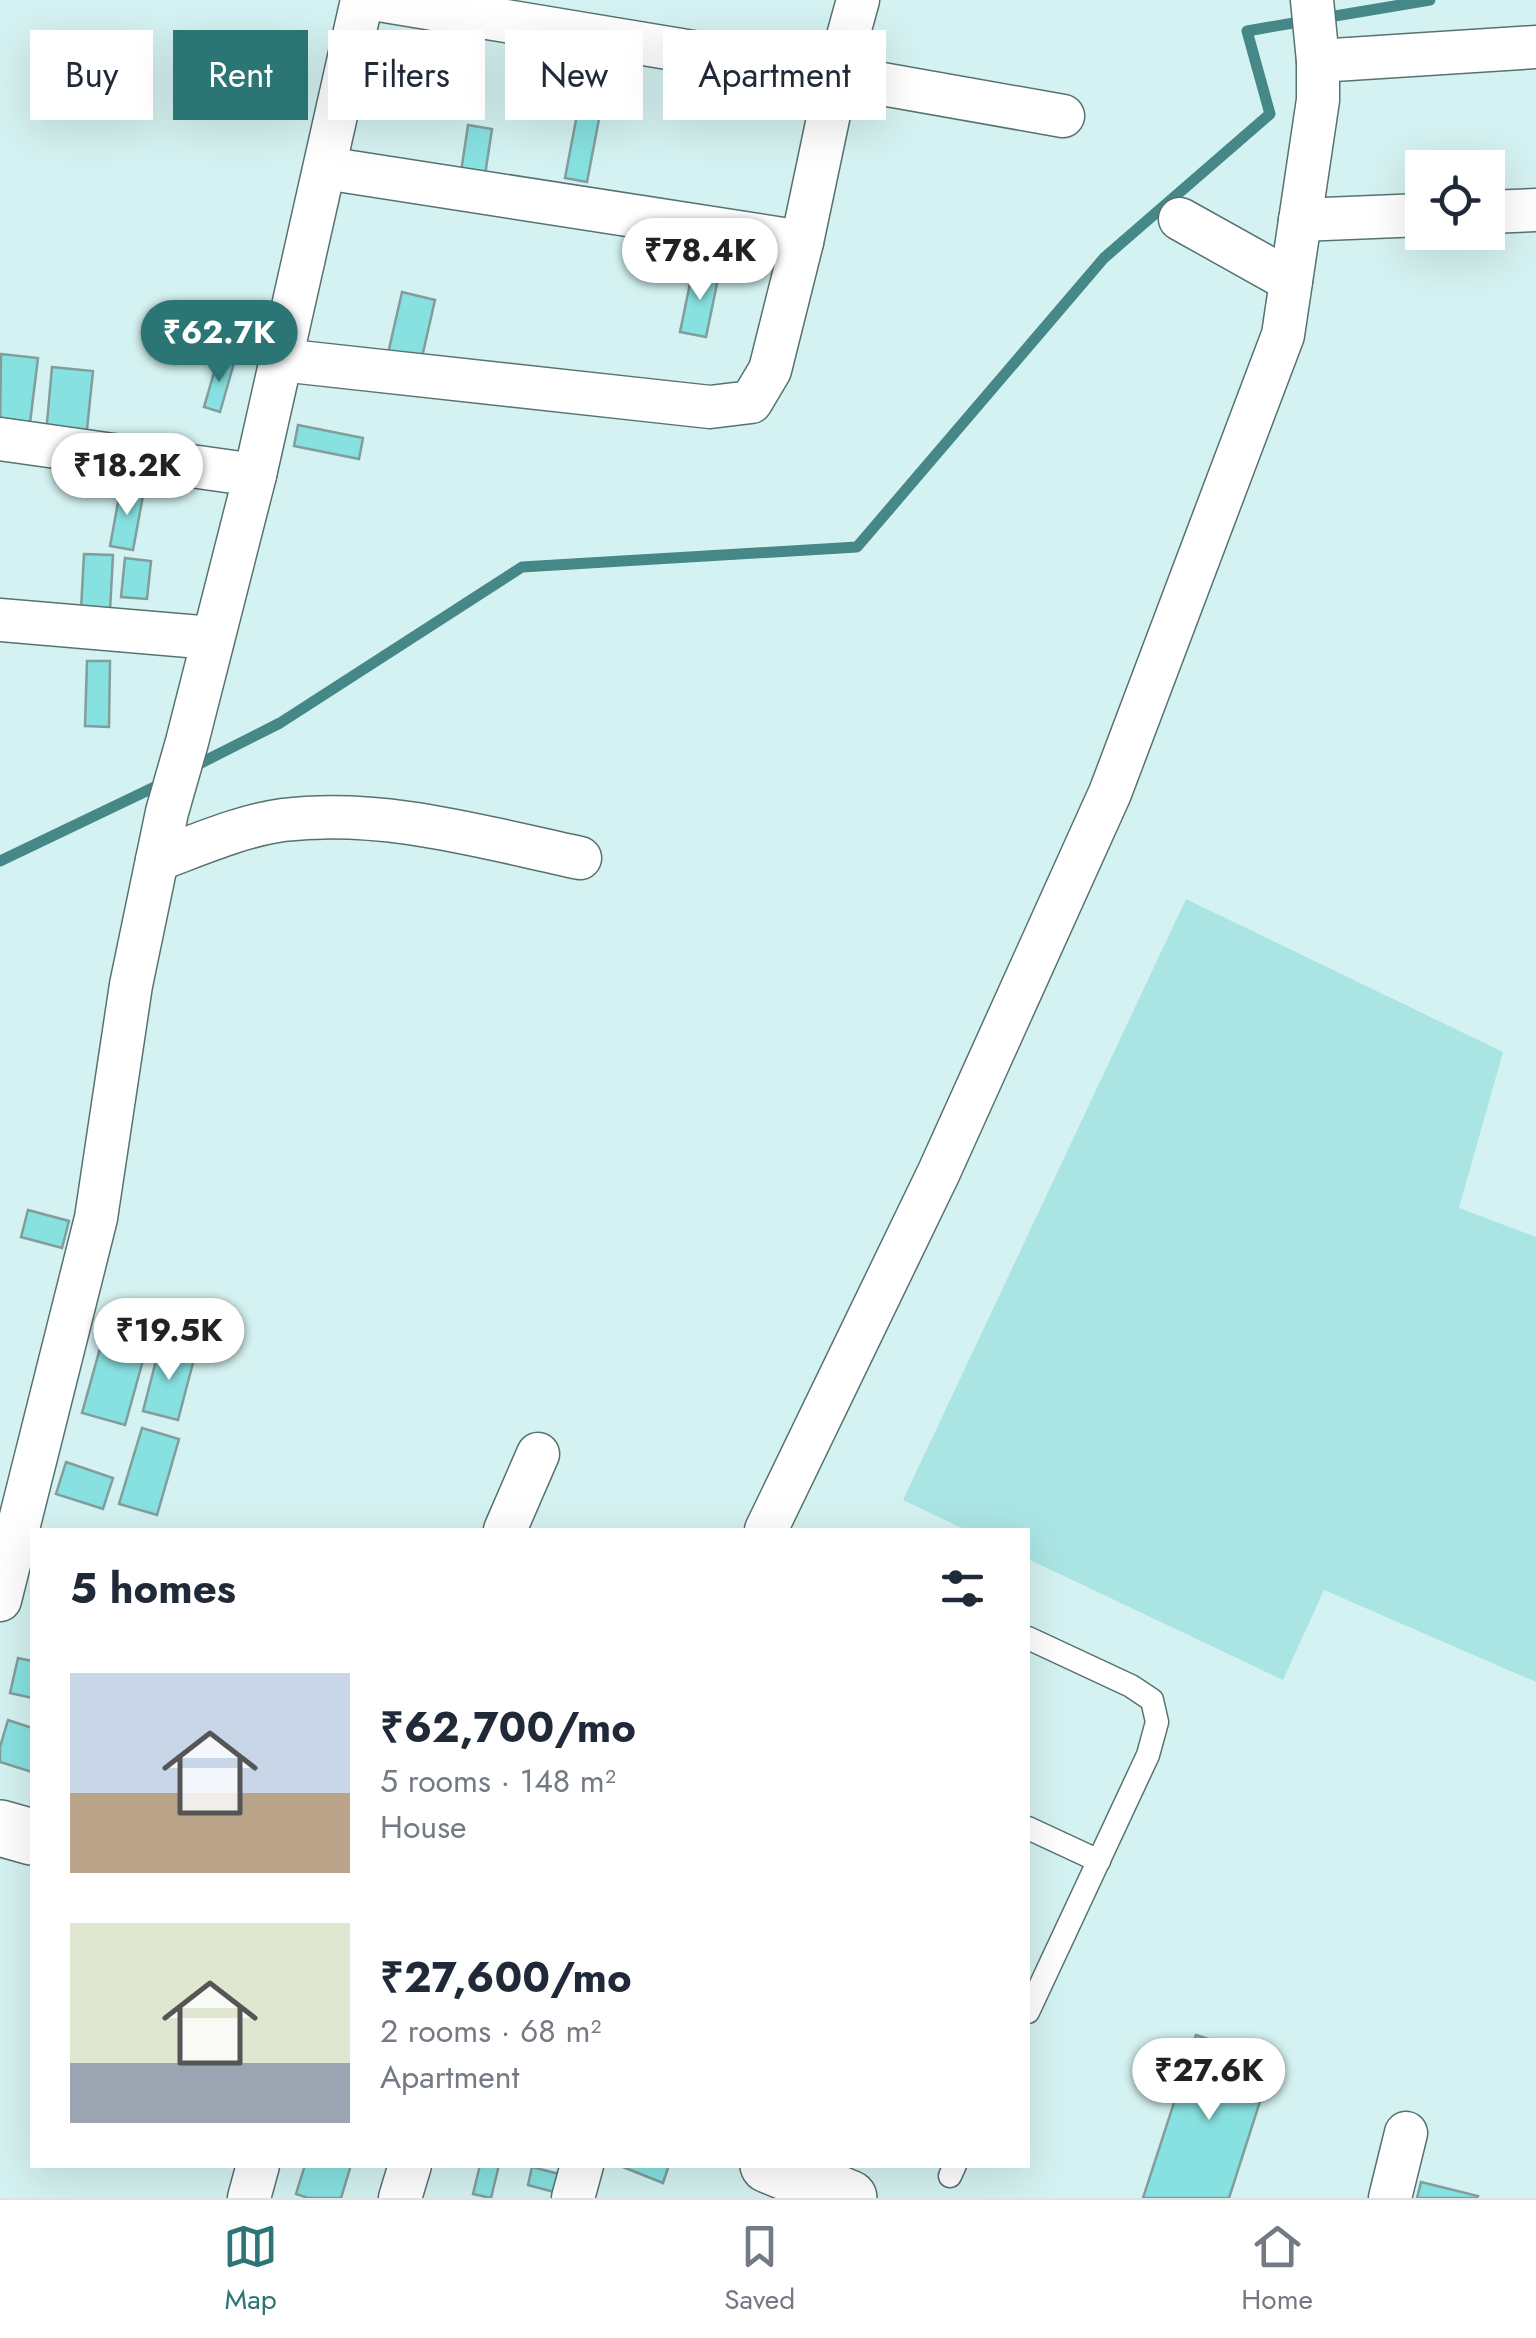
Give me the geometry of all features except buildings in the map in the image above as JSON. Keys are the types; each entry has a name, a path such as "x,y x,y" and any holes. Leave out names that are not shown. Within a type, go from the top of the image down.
{"main road":[{"path":"0,1828 30,1836"},
{"path":"768,2177 849,2198"}],"street":[{"path":"0,1600 13,1493 96,1218 131,985 168,812 255,474 362,0"},
{"path":"379,0 663,47"},
{"path":"850,30 858,0"},
{"path":"767,1528 938,1172 1110,793 1282,334 1318,100 1314,25 1536,47"},
{"path":"886,85 1063,116"},
{"path":"281,360 710,406 751,402 770,370 828,120"},
{"path":"324,168 802,242"},
{"path":"1505,211 1536,210"},
{"path":"1300,220 1405,216"},
{"path":"1180,220 1291,281"},
{"path":"0,439 255,474"},
{"path":"0,620 212,638"},
{"path":"158,860 239,830 280,820 343,816 417,822 580,858"},
{"path":"506,1528 538,1454"},
{"path":"1390,2198 1406,2134"},
{"path":"249,2198 257,2168"},
{"path":"400,2198 409,2168"},
{"path":"574,2198 581,2168"}],"lane":[{"path":"1030,1639 1131,1686 1152,1700 1157,1722 1148,1755 1030,2008"},
{"path":"1030,1829 1098,1861"}],"shaded area":[{"path":"1186,899 1503,1052 1459,1208 1536,1237 1536,1682 1324,1590 1283,1680 1030,1560 1030,1528 962,1528 903,1500"}],"waterway":[{"path":"1323,18 1430,0"},
{"path":"193,767 280,723 522,567 857,547 1104,258 1270,114 1247,31 1305,21"},
{"path":"0,861 163,783"}]}
